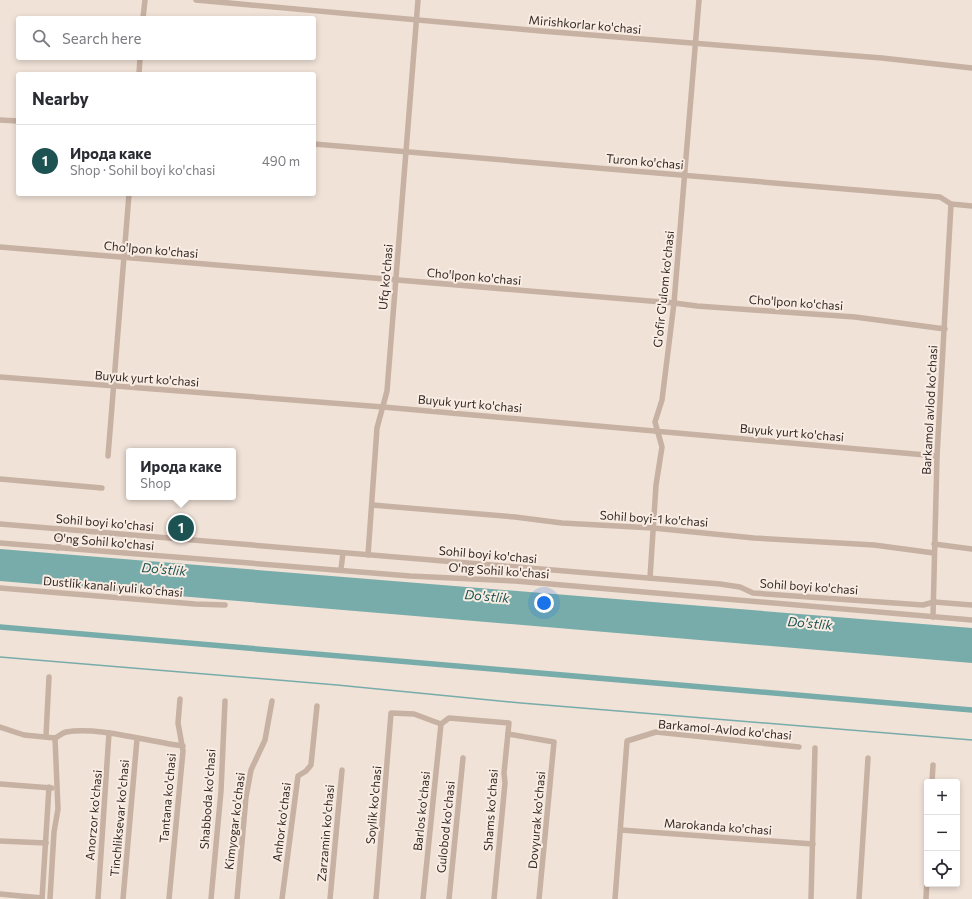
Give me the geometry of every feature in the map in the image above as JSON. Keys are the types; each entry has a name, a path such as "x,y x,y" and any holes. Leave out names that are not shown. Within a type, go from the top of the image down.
{"street":[{"path":"143,16 145,0"},
{"name":"Mirishkorlar ko'chasi","path":"196,0 695,44 875,58 972,68"},
{"name":"Ufq ko'chasi","path":"368,555 378,428 387,391 418,0"},
{"name":"G'ofir G'ulom ko'chasi","path":"650,578 656,485 662,447 656,431 655,422 662,400 674,303 699,0"},
{"path":"139,72 140,60"},
{"path":"0,120 16,121"},
{"name":"Turon ko'chasi","path":"316,144 407,152 428,152 685,176 940,196 951,204 972,206"},
{"path":"108,456 112,387 125,258 129,196"},
{"name":"Barkamol avlod ko'chasi","path":"933,617 937,456 951,204"},
{"name":"Cho'lpon ko'chasi","path":"0,247 674,303 704,307 855,317 945,329"},
{"name":"Buyuk yurt ko'chasi","path":"0,376 112,387 383,407 937,456"},
{"path":"0,479 102,488"},
{"name":"Sohil boyi-1 ko'chasi","path":"372,505 515,517 562,523 654,528 754,538 874,545 934,553"},
{"name":"Sohil boyi ko'chasi","path":"0,524 720,584 740,587 752,593 923,605 934,602 972,605"},
{"path":"58,548 60,529"},
{"name":"O'ng Sohil ko'chasi","path":"0,543 341,569 410,576 515,582 972,620"},
{"path":"934,544 972,549"},
{"path":"341,569 343,553"},
{"name":"Dustlik kanali yuli ko'chasi","path":"0,588 195,604 225,605"},
{"path":"46,736 49,677"},
{"name":"Tantana ko'chasi","path":"169,899 183,746 178,724 180,699"},
{"name":"Shabboda ko'chasi","path":"211,899 221,791 224,701"},
{"name":"Kimyogar ko'chasi","path":"237,899 246,797 251,770 265,740 272,701"},
{"name":"Anhor ko'chasi","path":"282,899 298,776 306,771 311,765 317,706"},
{"name":"Soylik ko'chasi","path":"376,899 391,713 414,714 441,724"},
{"name":"Shams ko'chasi","path":"441,724 449,718 508,724 504,773 505,783 494,899"},
{"name":"Barlos ko'chasi","path":"423,899 441,724"},
{"path":"0,727 24,735 55,738 65,732 110,733 183,746"},
{"name":"Barkamol-Avlod ko'chasi","path":"621,830 627,741 656,732 799,747"},
{"name":"Anorzor ko'chasi","path":"98,899 110,733"},
{"name":"Dovyurak ko'chasi","path":"508,734 554,742 539,899"},
{"path":"50,899 54,832 58,810 55,738"},
{"name":"Tinchliksevar ko'chasi","path":"123,899 137,738"},
{"path":"810,899 815,748"},
{"name":"Gulobod ko'chasi","path":"449,899 463,758"},
{"path":"859,899 868,758"},
{"path":"932,779 933,765"},
{"name":"Zarzamin ko'chasi","path":"330,899 342,770"},
{"path":"0,784 57,788"},
{"path":"0,894 42,898 49,788"},
{"path":"615,899 621,830"},
{"name":"Marokanda ko'chasi","path":"621,830 813,844"},
{"path":"0,841 46,843"},
{"path":"926,899 927,887"}],"water":[{"name":"Do'stlik","path":"0,549 972,628 972,663 0,581"}],"waterway":[{"path":"0,627 972,710"},
{"path":"0,657 337,685 521,703 972,740"}],"place":[{"name":"Ирода каке","path":"181,528"}]}
